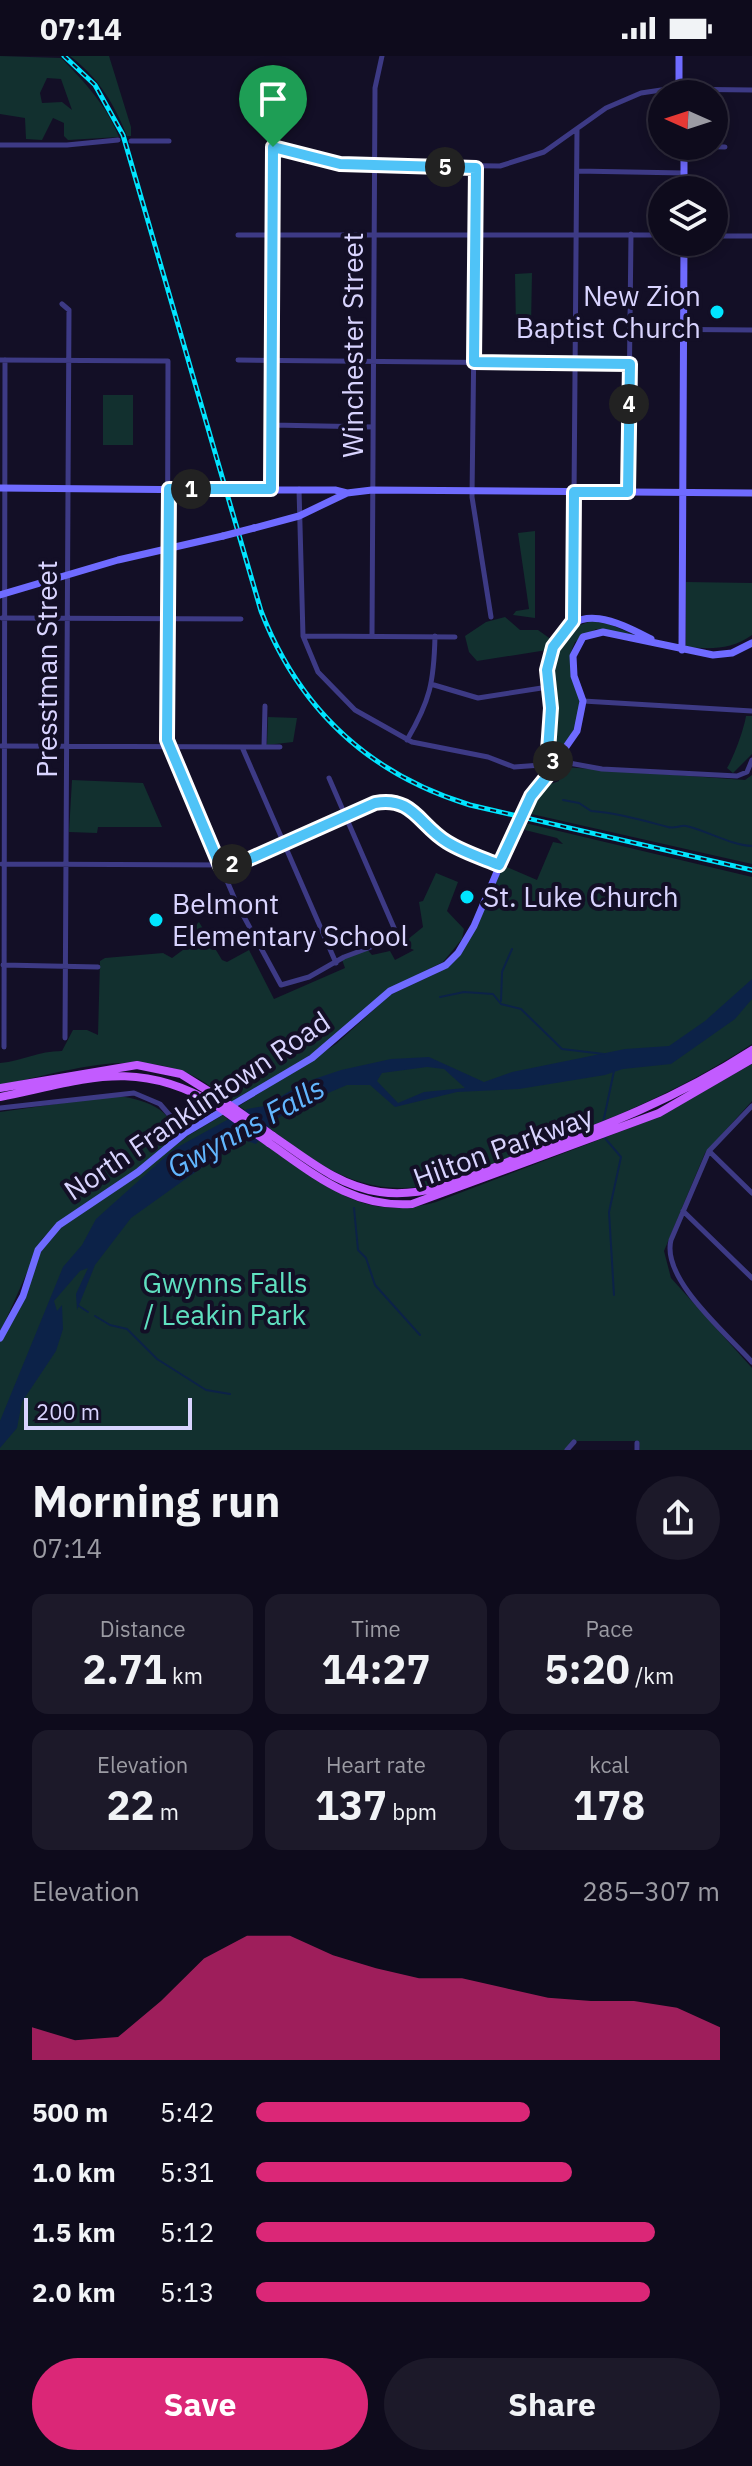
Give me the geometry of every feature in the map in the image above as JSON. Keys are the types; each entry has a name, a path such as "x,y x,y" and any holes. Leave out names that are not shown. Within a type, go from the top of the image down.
{"main road":[{"name":"Hilton Parkway","path":"627,1121 694,1087 752,1050"},
{"name":"Hilton Parkway","path":"0,1088 137,1065 181,1074 271,1139 340,1180 396,1193 440,1187 586,1137 697,1094 752,1059"},
{"name":"Hilton Parkway","path":"0,1097 124,1075 165,1080 219,1102"}],"street":[{"name":"Winchester Street","path":"372,636 375,88 382,56"},
{"path":"679,56 679,80"},
{"path":"728,91 752,90"},
{"path":"271,489 273,147 340,164 476,168 522,161 544,152 577,128 631,97 648,95"},
{"path":"573,621 577,128"},
{"path":"0,145 67,145 118,140"},
{"path":"131,141 169,141"},
{"path":"577,171 684,173 684,160"},
{"path":"476,168 472,491 491,617"},
{"path":"628,492 631,234"},
{"path":"238,235 648,235"},
{"path":"728,236 752,236"},
{"path":"682,650 684,256"},
{"name":"Presstman Street","path":"62,304 69,310 65,1038"},
{"path":"631,329 752,330"},
{"path":"4,1047 1,864 2,360 168,361 169,747 248,928 281,985 309,977 367,946 398,937 329,778"},
{"path":"238,360 630,364"},
{"path":"272,425 373,427"},
{"path":"2,488 303,489 347,493 372,490 752,493"},
{"path":"303,489 326,502"},
{"path":"303,489 299,516 303,636 318,672 335,694 369,720 407,740 440,750 488,757 514,767 557,764 737,776 747,772 752,760"},
{"path":"2,594 299,516 347,493"},
{"path":"2,618 241,619"},
{"path":"557,764 548,751 551,708 548,687 550,655 563,630 573,621 604,619 665,645"},
{"path":"752,643 723,654 682,650 603,632 583,637 575,648 572,662 583,701 752,711"},
{"path":"303,636 455,637"},
{"path":"407,740 425,709 434,685 435,636"},
{"path":"434,685 478,698 548,687"},
{"name":"North Franklintown Road","path":"0,1338 23,1296 38,1250 47,1236 138,1172 185,1133 312,1058 390,991 453,959 474,926 531,796 557,764 577,731 583,701"},
{"path":"264,747 265,706"},
{"path":"1,746 280,747"},
{"path":"242,747 336,963"},
{"path":"1,864 220,866 245,861 375,803 403,803 450,844 499,865"},
{"path":"2,965 98,967"},
{"path":"0,1108 134,1093 160,1104 185,1133"},
{"path":"752,1107 709,1151 669,1248 674,1274 752,1362"},
{"path":"709,1151 752,1193"},
{"path":"683,1211 752,1278"},
{"path":"567,1450 574,1442"}],"green space":[{"path":"0,56 61,58 101,104 119,137 68,140 64,136 64,123 53,118 42,140 26,139 25,118 0,114","holes":["47,78 61,79 72,110 62,102 42,103 40,93"]},
{"path":"70,56 109,56 131,136 127,136 117,113 97,82"},
{"path":"532,273 531,326 516,326 515,274"},
{"path":"103,395 133,395 133,445 103,445"},
{"path":"535,531 535,618 513,615 516,611 529,609 518,533"},
{"path":"686,582 752,583 752,635 720,647 686,647"},
{"path":"505,617 520,630 538,630 552,640 547,650 477,661 469,652 465,636 486,622"},
{"path":"591,621 609,624 639,637 596,629 575,642 570,664 579,698 579,715 555,757 551,664 567,630"},
{"path":"746,716 752,716 752,754 733,773 727,768"},
{"path":"268,717 297,718 293,742 267,745"},
{"path":"560,768 745,780 752,775 752,864 527,813 543,787 559,781"},
{"path":"72,780 143,783 162,827 98,827 97,833 69,832"},
{"path":"525,823 752,877 752,1044 677,1087 600,1123 439,1184 407,1188 355,1180 332,1170 239,1106 336,1044 390,995 437,973 458,958 477,926 502,865 537,880 553,842 563,844 557,838 525,830"},
{"path":"436,873 458,882 447,911 464,929 462,939 443,962 386,990 323,1047 234,1103 187,1073 141,1063 94,1066 0,1085 0,1063 62,1051 73,1030 87,1030 98,1035 100,961 105,958 163,953 172,958 191,944 191,930 199,922 222,960 227,962 249,950 274,999 345,968 341,957 365,947 372,955 390,951 395,960 414,950 407,947 407,940 423,927 419,902 423,901"},
{"name":"Gwynns Falls / Leakin Park","path":"752,1064 752,1101 705,1153 664,1251 671,1278 752,1368 752,1450 640,1450 639,1441 577,1441 565,1450 0,1450 0,1341 38,1254 61,1226 189,1135 223,1115 317,1180 352,1199 390,1208 412,1207 436,1202 656,1118"},
{"name":"Gwynns Falls / Leakin Park","path":"112,1096 142,1101 162,1111 173,1127 174,1138 142,1166 56,1225 42,1239 0,1333 0,1112"}],"water":[{"name":"Gwynns Falls","path":"752,979 752,999 735,1019 671,1064 623,1069 605,1075 519,1089 457,1092 395,1107 370,1085 347,1085 293,1108 274,1121 256,1144 244,1140 236,1143 131,1218 95,1265 77,1310 76,1294 88,1268 80,1271 54,1301 57,1311 62,1305 63,1329 56,1351 22,1402 17,1428 0,1448 0,1421 63,1267 82,1245 96,1219 174,1149 247,1109 265,1106 305,1082 341,1070 391,1059 429,1057 484,1082 512,1072 625,1049 669,1046 705,1021","holes":["427,1067 444,1069 465,1088 424,1092 398,1103 377,1081 382,1073"]}],"waterway":[{"path":"563,800 579,803 591,811 671,827 686,826 752,846"},
{"path":"501,1001 502,972 512,949"},
{"path":"440,997 464,992 493,994 501,1004 521,1009 562,1049 604,1054"},
{"path":"603,1123 614,1071"},
{"path":"604,1137 621,1157 609,1212 614,1295"},
{"path":"354,1208 358,1250 366,1258 375,1285 420,1335"},
{"path":"79,1306 88,1312"},
{"path":"95,1316 110,1325 127,1329 157,1359 206,1390 230,1394"}],"railway":[{"path":"64,56 95,85 123,135 261,611 295,678 317,707 370,756 434,792 470,805 752,870"}],"place":[{"name":"New Zion Baptist Church","path":"717,312"},
{"name":"St. Luke Church","path":"467,897"},
{"name":"Belmont Elementary School","path":"156,920"}],"route":[{"path":"273,147 340,164 476,168 474,362 630,364 628,492 574,492 573,621 563,630 553,647 546,678 551,708 547,745 549,756 557,764 531,796 499,865 450,844 409,806 390,801 375,803 245,861 220,866 169,747 169,489 271,489 273,147"}]}
